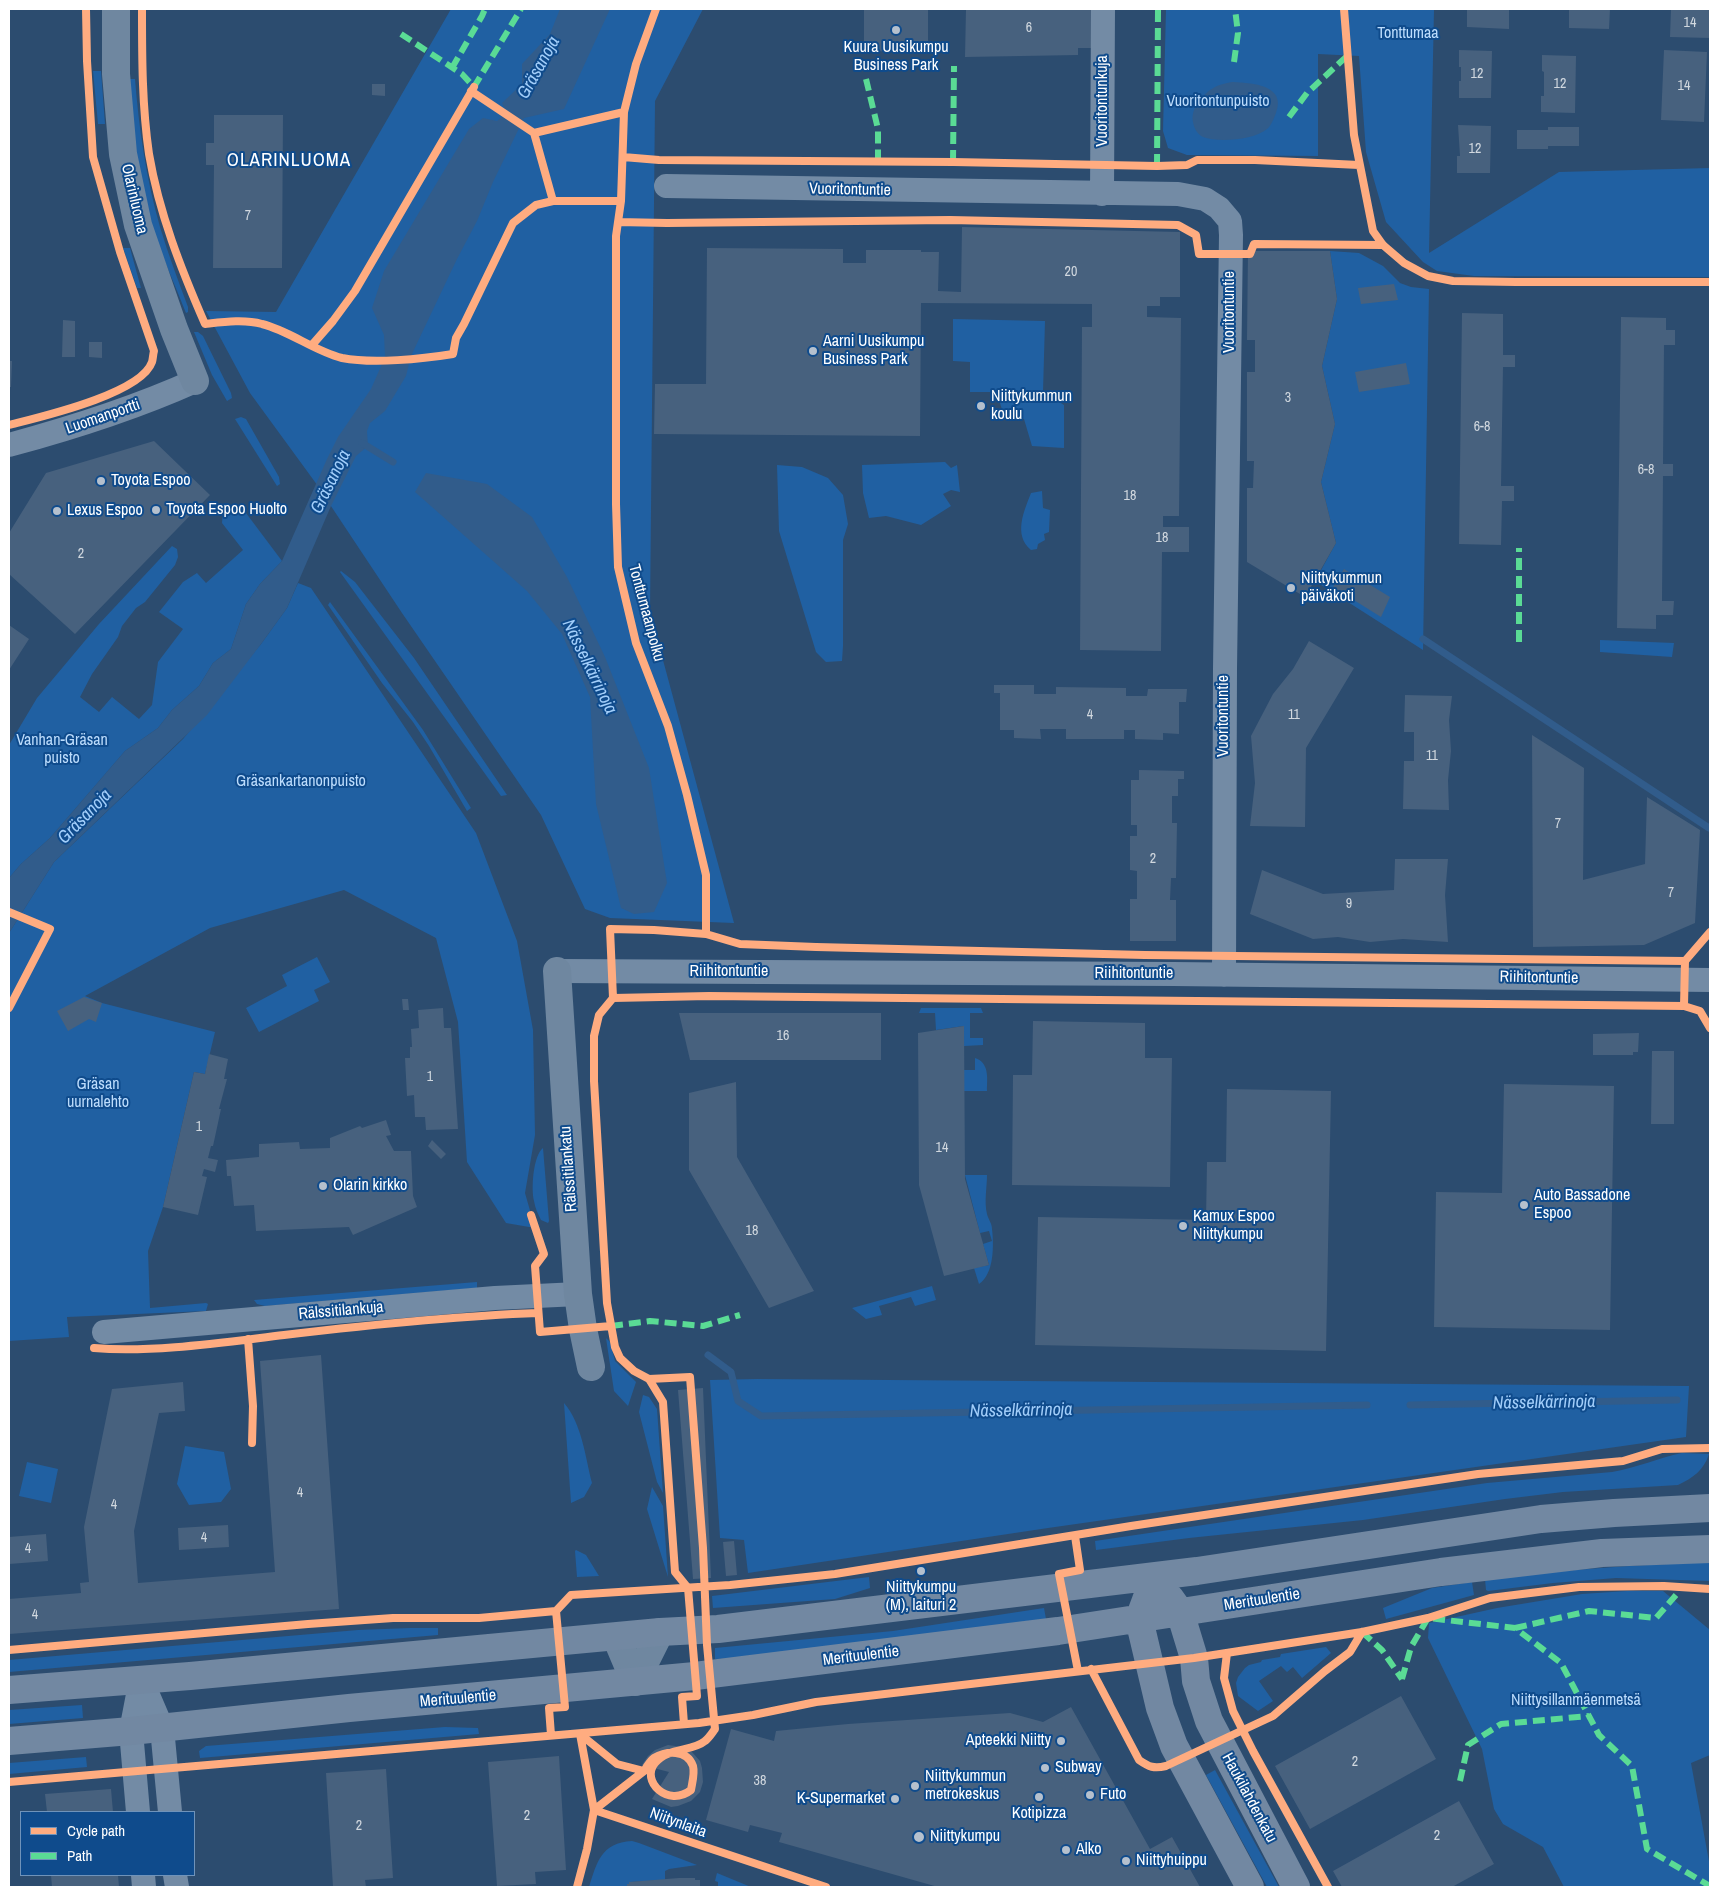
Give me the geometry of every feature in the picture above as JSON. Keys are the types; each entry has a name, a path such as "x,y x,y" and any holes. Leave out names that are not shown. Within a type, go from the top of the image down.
{"main road":[{"name":"Olarinluoma","path":"116,9 116,74 122,145 136,216 171,321 195,381"},
{"name":"Rälssitilankatu","path":"557,971 578,1294 591,1367"},
{"path":"9,1690 660,1632 718,1629 1155,1576 1541,1519 1710,1508"},
{"name":"Merituulentie","path":"9,1741 131,1731 695,1676 949,1646 1469,1568 1602,1553 1710,1550"},
{"path":"1155,1576 1139,1619 1160,1708 1174,1746 1250,1887"},
{"name":"Haukilahdenkatu","path":"1155,1576 1180,1612 1194,1658 1196,1681 1209,1721 1238,1780 1296,1887"},
{"path":"635,1682 660,1632"},
{"path":"616,1637 635,1682"}],"street":[{"name":"Vuoritontunkuja","path":"1102,194 1103,9"},
{"name":"Vuoritontuntie","path":"666,186 1178,194 1205,199 1219,208 1230,221 1231,304 1225,679 1224,975"},
{"name":"Luomanportti","path":"9,445 58,432 145,402 195,381"},
{"name":"Riihitontuntie","path":"557,971 1710,980"},
{"name":"Rälssitilankuja","path":"104,1332 486,1299 578,1294"},
{"path":"141,1679 162,1728 170,1811"},
{"path":"138,1811 131,1731 141,1679"}],"green space":[{"path":"451,9 703,9 655,101 650,612 734,923 610,918 585,909 541,815 402,613 315,482 250,393 206,311 276,312"},
{"path":"1166,9 1434,9 1429,253 1559,172 1710,168 1710,277 1474,276 1437,271 1423,262 1386,222 1366,152 1359,56 1318,54 1318,156 1187,155 1168,148 1163,131"},
{"path":"93,71 101,71 105,124 98,124"},
{"path":"128,79 135,79 141,135 155,209 188,307 188,312 186,313 152,227 142,192 131,116"},
{"path":"123,248 130,248 141,288 137,288"},
{"path":"1330,251 1359,253 1383,266 1400,283 1411,287 1429,289 1423,650 1315,581 1336,543 1321,482 1335,424 1322,366 1337,299"},
{"path":"953,319 1045,321 1043,392 1064,405 1064,448 1032,446 1024,419 1003,413 1000,403 1000,392 970,392 970,362 953,361"},
{"path":"194,332 198,332 203,336 231,393 232,398 227,401 212,375"},
{"path":"241,417 246,419 279,477 280,484 277,486 235,419"},
{"path":"945,462 951,468 957,465 960,492 951,490 943,494 951,506 921,525 886,516 869,518 863,493 862,465"},
{"path":"777,465 802,467 828,478 843,495 848,524 843,540 842,661 826,662 816,652 779,531"},
{"path":"1042,491 1043,508 1050,510 1049,532 1044,534 1045,540 1038,544 1037,549 1031,550 1022,537 1023,515 1031,493"},
{"name":"Vanhan-Gräsan puisto","path":"235,506 243,509 282,561 260,584 246,604 231,649 213,663 199,686 172,710 158,728 125,751 50,838 21,864 9,878 9,745 37,698 99,624 172,546 177,549 178,557 175,565 145,602 136,608 122,626 118,637 92,674 80,697 99,712 112,697 139,719 152,705 158,662 183,629 159,612 183,582 197,573 206,583 243,550 222,523 223,510 227,507"},
{"path":"341,571 355,582 414,658 507,795 501,796"},
{"name":"Gräsankartanonpuisto","path":"298,583 311,588 476,833 517,941 533,1030 535,1135 525,1193 535,1228 506,1223 467,1162 458,1022 436,938 344,890 210,928 85,996 102,1003 215,1032 205,1074 194,1072 163,1207 148,1251 150,1308 208,1304 206,1311 67,1317 69,1337 9,1341 9,933 54,862 183,739 261,644 287,608"},
{"path":"330,602 423,730 471,808 467,811 429,746 413,722 382,683 328,605"},
{"path":"1600,640 1674,643 1672,657 1600,652"},
{"path":"317,957 330,982 314,990 319,1001 259,1032 246,1008 287,986 282,975"},
{"path":"921,1008 981,1008 983,1013 970,1013 970,1038 983,1038 983,1045 964,1046 964,1026 936,1030 935,1013 919,1013"},
{"path":"975,1058 980,1060 987,1072 987,1091 964,1091 964,1070 975,1070"},
{"path":"543,1148 548,1223 541,1220 533,1196 535,1165"},
{"path":"965,1175 987,1175 986,1205 992,1227 993,1251 988,1274 979,1284 974,1268 989,1265 983,1244 992,1241 989,1231 980,1233"},
{"path":"477,1282 477,1288 265,1306 257,1304 254,1300"},
{"path":"932,1286 936,1300 915,1306 911,1297 879,1306 882,1315 866,1319 852,1308"},
{"path":"606,1338 610,1342 615,1361 636,1382 628,1406 614,1391"},
{"path":"710,1380 1689,1386 1686,1437 748,1573 744,1540 720,1538"},
{"path":"643,1395 649,1397 657,1409 663,1493 657,1482 639,1412"},
{"path":"564,1403 579,1430 592,1483 584,1497 571,1503"},
{"path":"185,1446 224,1452 231,1489 221,1502 189,1505 177,1484"},
{"path":"1682,1453 1709,1454 1704,1465 1697,1473 1678,1485 1563,1492 1363,1520 1189,1538 1096,1550 1095,1541 1487,1483 1612,1472"},
{"path":"27,1462 58,1469 51,1503 19,1496"},
{"path":"652,1487 663,1506 668,1577 647,1509"},
{"path":"576,1550 586,1555 599,1576 577,1577"},
{"path":"1710,1562 1710,1581 1616,1578 1486,1590 1485,1579 1598,1568"},
{"path":"869,1577 870,1588 835,1599 713,1608 712,1596"},
{"path":"1472,1582 1474,1595 1386,1619 1383,1608 1432,1588"},
{"name":"Niittysillanmäenmetsä","path":"1663,1591 1710,1630 1710,1755 1691,1763 1710,1867 1710,1887 1564,1887 1543,1847 1503,1824 1494,1809 1482,1749 1428,1638 1429,1623 1497,1608 1582,1594"},
{"path":"1044,1608 1046,1619 746,1658 715,1659 715,1648 893,1631"},
{"path":"438,1628 438,1635 9,1672 9,1660 358,1630"},
{"path":"1326,1647 1331,1653 1302,1678 1293,1667 1287,1672 1281,1666 1259,1681 1273,1701 1258,1711 1238,1696 1236,1683 1238,1677 1249,1665 1261,1662 1262,1660 1280,1657 1281,1654"},
{"path":"82,1705 83,1718 9,1724 9,1710"},
{"path":"445,1727 478,1728 479,1734 200,1758 199,1751 206,1746"},
{"path":"86,1757 87,1767 9,1774 9,1763"},
{"path":"1215,1770 1279,1887 1267,1887 1206,1775"},
{"path":"632,1841 697,1865 669,1869 665,1871 665,1880 630,1882 627,1887 589,1887 602,1855 613,1846"},
{"path":"717,1873 751,1887 718,1887 718,1882 715,1881"}],"water":[{"name":"Gräsanoja","path":"560,9 610,9 564,109 524,118 493,182 477,221 411,356 406,376 385,411 370,423 367,431 368,446 356,456 331,506 287,608 207,715 54,862 9,933 9,878 21,864 50,838 125,751 158,728 172,710 199,686 213,663 231,649 246,604 260,584 282,561 338,437 371,389 385,357 384,335 372,308 384,271 469,129 483,118 497,121 507,113 502,103 522,84 522,64 550,34"},
{"path":"1232,82 1257,85 1272,91 1278,103 1272,122 1261,133 1245,138 1218,140 1203,137 1197,133 1193,124 1196,106 1203,96 1212,89"},
{"path":"426,473 487,484 532,517 567,577 605,657 649,768 667,883 654,912 634,914 621,908 596,804 590,697 562,634 527,591 415,492"}],"building":[{"name":"Kuura Uusikumpu Business Park","path":"864,9 928,9 928,52 864,51"},
{"path":"966,9 1093,9 1093,48 1078,48 1078,55 965,57"},
{"path":"1467,9 1509,9 1509,29 1467,27"},
{"path":"1569,9 1610,9 1609,29 1569,28"},
{"path":"1671,9 1710,9 1710,38 1670,37"},
{"path":"1459,50 1492,51 1491,98 1459,98 1461,67 1459,67"},
{"path":"1664,50 1707,52 1704,122 1661,120"},
{"path":"1542,55 1576,56 1575,113 1541,112 1541,96 1544,96"},
{"path":"372,84 385,84 385,96 372,95"},
{"path":"214,115 283,115 282,268 213,268 214,165 206,165 206,143 214,143"},
{"path":"1458,125 1491,126 1490,173 1457,173 1457,156 1460,156"},
{"path":"1548,127 1579,127 1579,146 1517,149 1517,130 1548,130"},
{"path":"962,227 1180,232 1180,297 1160,297 1160,306 1147,306 1147,317 1181,318 1179,516 1163,516 1163,527 1189,527 1189,552 1162,552 1161,651 1080,650 1082,327 1092,327 1092,304 921,303 920,436 654,434 655,384 706,384 707,248 843,249 843,263 866,263 866,250 921,250 921,252 939,252 938,291 961,292"},
{"path":"1248,251 1330,251 1337,299 1322,366 1335,424 1321,482 1336,543 1308,592 1301,591 1300,594 1247,562 1247,488 1253,488 1254,461 1247,461 1247,372 1255,372 1255,340 1247,340"},
{"path":"1394,284 1398,300 1361,304 1358,288"},
{"path":"1462,313 1503,314 1503,355 1515,355 1515,367 1503,367 1501,486 1514,486 1514,501 1502,501 1501,545 1459,544"},
{"path":"1621,317 1666,318 1666,330 1675,330 1675,345 1664,345 1663,464 1673,464 1673,476 1663,476 1662,601 1674,601 1673,615 1656,615 1656,629 1617,628"},
{"path":"63,320 75,321 75,357 62,357"},
{"path":"89,342 102,342 102,358 89,357"},
{"path":"9,361 12,361 11,387 9,387"},
{"path":"1406,363 1410,384 1359,392 1355,372"},
{"path":"154,441 210,495 75,634 9,574 9,533 46,473"},
{"path":"1344,569 1390,597 1381,617 1333,587"},
{"path":"9,625 29,639 9,670"},
{"path":"1309,641 1354,668 1306,748 1305,827 1250,826 1255,783 1251,736 1273,694 1293,669"},
{"path":"994,685 1034,685 1034,694 1056,694 1056,687 1126,688 1126,696 1147,696 1148,689 1187,689 1186,702 1179,702 1179,734 1163,733 1163,740 1135,739 1135,730 1124,730 1124,739 1066,739 1066,729 1040,729 1041,739 1014,738 1014,730 1000,730 1000,693 994,693"},
{"path":"1405,695 1452,696 1449,720 1451,751 1448,780 1449,810 1403,809 1404,761 1414,761 1414,732 1404,732"},
{"path":"1532,735 1584,768 1583,880 1645,864 1647,797 1700,830 1695,923 1644,945 1533,947"},
{"path":"1139,770 1184,771 1184,779 1178,779 1178,796 1172,796 1172,823 1177,823 1176,878 1171,878 1170,900 1176,900 1176,941 1130,941 1130,899 1137,899 1137,871 1130,870 1130,836 1137,836 1137,825 1131,825 1131,780 1139,780"},
{"path":"1395,859 1448,859 1445,895 1448,942 1403,939 1370,942 1338,937 1313,939 1250,914 1262,870 1323,894 1394,890"},
{"path":"84,997 102,1003 96,1022 89,1019 68,1031 57,1011"},
{"path":"402,999 408,999 409,1010 403,1010"},
{"path":"443,1008 444,1028 451,1028 458,1129 426,1130 425,1117 415,1117 414,1095 407,1096 405,1058 410,1058 410,1047 412,1047 411,1029 419,1028 418,1010"},
{"path":"679,1013 881,1013 881,1060 690,1060"},
{"path":"1033,1021 1145,1023 1145,1058 1172,1058 1170,1187 1012,1185 1013,1075 1032,1075"},
{"path":"964,1026 965,1179 989,1265 944,1276 919,1185 918,1033"},
{"path":"1639,1033 1638,1052 1633,1052 1633,1055 1593,1055 1593,1034"},
{"path":"1652,1051 1674,1051 1674,1124 1651,1124"},
{"path":"209,1054 228,1059 224,1079 227,1079 219,1109 221,1109 213,1146 211,1146 208,1158 218,1160 215,1172 204,1169 202,1176 207,1177 198,1215 163,1207 194,1072 205,1074"},
{"path":"736,1082 737,1157 814,1291 769,1308 689,1170 689,1093"},
{"name":"Auto Bassadone Espoo","path":"1504,1084 1614,1086 1610,1330 1434,1327 1436,1192 1502,1193"},
{"name":"Kamux Espoo Niittykumpu","path":"1227,1089 1331,1091 1326,1351 1035,1345 1038,1217 1206,1220 1207,1162 1226,1162"},
{"name":"Olarin kirkko","path":"386,1120 391,1135 386,1136 394,1151 411,1151 413,1196 417,1207 353,1235 349,1227 256,1231 254,1205 234,1206 231,1176 227,1176 226,1160 259,1157 259,1144 299,1142 300,1149 330,1148 330,1138 360,1126 362,1128"},
{"path":"432,1140 446,1154 441,1159 428,1146"},
{"path":"321,1355 339,1609 9,1634 9,1599 81,1593 80,1583 89,1582 84,1527 112,1389 183,1382 185,1411 159,1413 134,1531 138,1583 275,1572 260,1361"},
{"path":"703,1388 711,1578 693,1579 678,1390"},
{"path":"228,1525 229,1547 179,1550 178,1528"},
{"path":"46,1534 48,1561 9,1564 9,1537"},
{"path":"734,1541 737,1575 726,1576 723,1542"},
{"path":"1401,1696 1436,1759 1310,1829 1275,1766"},
{"name":"Niittykummun metrokeskus","path":"1071,1707 1150,1849 1172,1837 1200,1887 938,1887 779,1842 782,1833 750,1825 748,1832 706,1820 731,1729 774,1741 776,1731 848,1724 1010,1713 1043,1722"},
{"path":"668,1745 683,1747 692,1752 700,1761 703,1782 700,1792 691,1801 671,1807 652,1799 669,1772 642,1765 655,1750"},
{"path":"559,1756 566,1870 535,1872 536,1884 497,1886 488,1762"},
{"path":"386,1769 393,1878 365,1880 366,1887 333,1887 326,1773"},
{"path":"111,1789 113,1811 47,1811 45,1794"},
{"path":"1459,1801 1494,1864 1452,1887 1342,1887 1333,1871"},
{"path":"51,1876 118,1876 119,1887 52,1887"},
{"path":"695,1878 695,1880 700,1880 700,1887 627,1887 629,1882"}],"waterway":[{"name":"Nässelkärrinoja","path":"362,443 393,462"},
{"path":"1423,639 1709,828"},
{"name":"Nässelkärrinoja","path":"708,1355 731,1372 738,1401 761,1416 1367,1405"},
{"name":"Nässelkärrinoja","path":"1410,1405 1677,1400"}],"marked path":[{"path":"452,68 485,9"},
{"path":"401,34 462,74 474,87 521,9"},
{"path":"1157,166 1158,9"},
{"path":"1234,62 1238,33 1235,9"},
{"path":"1289,117 1307,93 1347,56"},
{"path":"953,162 954,66"},
{"path":"866,79 878,129 878,162"},
{"path":"1519,548 1519,642"},
{"path":"611,1326 650,1321 703,1326 740,1315"},
{"path":"1515,1628 1589,1611 1656,1618 1676,1595"},
{"path":"1402,1679 1411,1647 1428,1618 1515,1628 1561,1663 1599,1735 1632,1766 1647,1849 1710,1886"},
{"path":"1362,1632 1382,1650 1402,1679"},
{"path":"1460,1781 1468,1745 1501,1724 1589,1716"}],"cycle path":[{"path":"9,425 65,410 110,394 144,374 153,359 154,351 120,252 93,157 86,9"},
{"path":"142,9 144,100 153,176 172,240 205,324 241,321 255,322 282,331 332,355 354,360 398,360 453,354 456,338 513,223 536,205 553,201"},
{"name":"Tonttumaanpolku","path":"656,9 636,64 624,112 621,201 616,236 616,504 618,567 636,643 668,726 687,795 706,875 706,934"},
{"path":"1344,9 1354,135 1373,231 1383,245 1404,263 1428,276 1453,281 1710,282"},
{"path":"312,345 355,291 474,87"},
{"path":"471,91 534,133 553,201 621,201"},
{"path":"534,133 624,112"},
{"path":"623,157 659,160 953,162 1157,166 1187,165 1197,160 1255,160 1359,165"},
{"path":"618,222 950,220 1178,225 1196,235 1199,254 1250,254 1254,244 1383,245"},
{"path":"9,912 50,929 9,1008"},
{"path":"684,1724 682,1697 697,1696 688,1588 675,1572 663,1402 649,1379 634,1371 620,1358 615,1347 607,1303 594,1081 594,1036 599,1015 613,998 610,929 706,934 740,944 816,947 1145,955 1685,961"},
{"path":"1684,1006 1685,961 1710,932"},
{"path":"613,998 709,996 1684,1006 1700,1011 1710,1028"},
{"path":"531,1215 544,1254 535,1266 540,1332 611,1326"},
{"path":"94,1348 164,1348 411,1321 538,1313"},
{"path":"248,1339 253,1406 252,1443"},
{"path":"644,1771 654,1758 664,1754 670,1753 681,1754 690,1760 693,1766 694,1775 691,1790 682,1795 666,1794 654,1784 651,1770 655,1763 666,1754 673,1752 694,1747 700,1744 715,1729 707,1645 703,1548 690,1377 649,1379"},
{"path":"9,1650 308,1624 393,1618 479,1618 556,1611 571,1595 730,1585 835,1574 1131,1526 1478,1474 1623,1461 1662,1449 1710,1448"},
{"path":"1075,1536 1080,1570 1059,1574 1078,1671"},
{"path":"9,1782 699,1723 753,1715 816,1702 1194,1658 1362,1632 1428,1618 1490,1598 1579,1587 1664,1586 1710,1589"},
{"path":"551,1735 549,1708 565,1707 556,1611"},
{"path":"1091,1669 1139,1760 1152,1767 1162,1767 1273,1716 1350,1652 1362,1632"},
{"path":"1227,1653 1224,1678 1233,1711 1328,1887"},
{"name":"Niitynlaita","path":"580,1734 594,1810 826,1887"},
{"path":"577,1887 587,1849 594,1810 644,1771 617,1764 580,1734"}],"place":[{"name":"Kuura Uusikumpu Business Park","path":"896,30"},
{"name":"Aarni Uusikumpu Business Park","path":"813,351"},
{"name":"Niittykummun koulu","path":"981,406"},
{"name":"Toyota Espoo","path":"101,481"},
{"name":"Toyota Espoo Huolto","path":"156,510"},
{"name":"Lexus Espoo","path":"57,511"},
{"name":"Niittykummun päiväkoti","path":"1291,588"},
{"name":"Olarin kirkko","path":"323,1186"},
{"name":"Auto Bassadone Espoo","path":"1524,1205"},
{"name":"Kamux Espoo Niittykumpu","path":"1183,1226"},
{"name":"Niittykumpu (M), laituri 2","path":"921,1571"},
{"name":"Apteekki Niitty","path":"1061,1741"},
{"name":"Subway","path":"1045,1768"},
{"name":"Niittykummun metrokeskus","path":"915,1786"},
{"name":"Futo","path":"1090,1795"},
{"name":"Kotipizza","path":"1039,1797"},
{"name":"K-Supermarket","path":"895,1799"},
{"name":"Niittykumpu","path":"919,1837"},
{"name":"Alko","path":"1066,1850"},
{"name":"Niittyhuippu","path":"1126,1861"}],"district":[{"name":"OLARINLUOMA","path":"289,161"}],"park label":[{"name":"Tonttumaa","path":"1408,34"},
{"name":"Vuoritontunpuisto","path":"1218,102"},
{"name":"Gräsan uurnalehto","path":"98,1094"}]}
